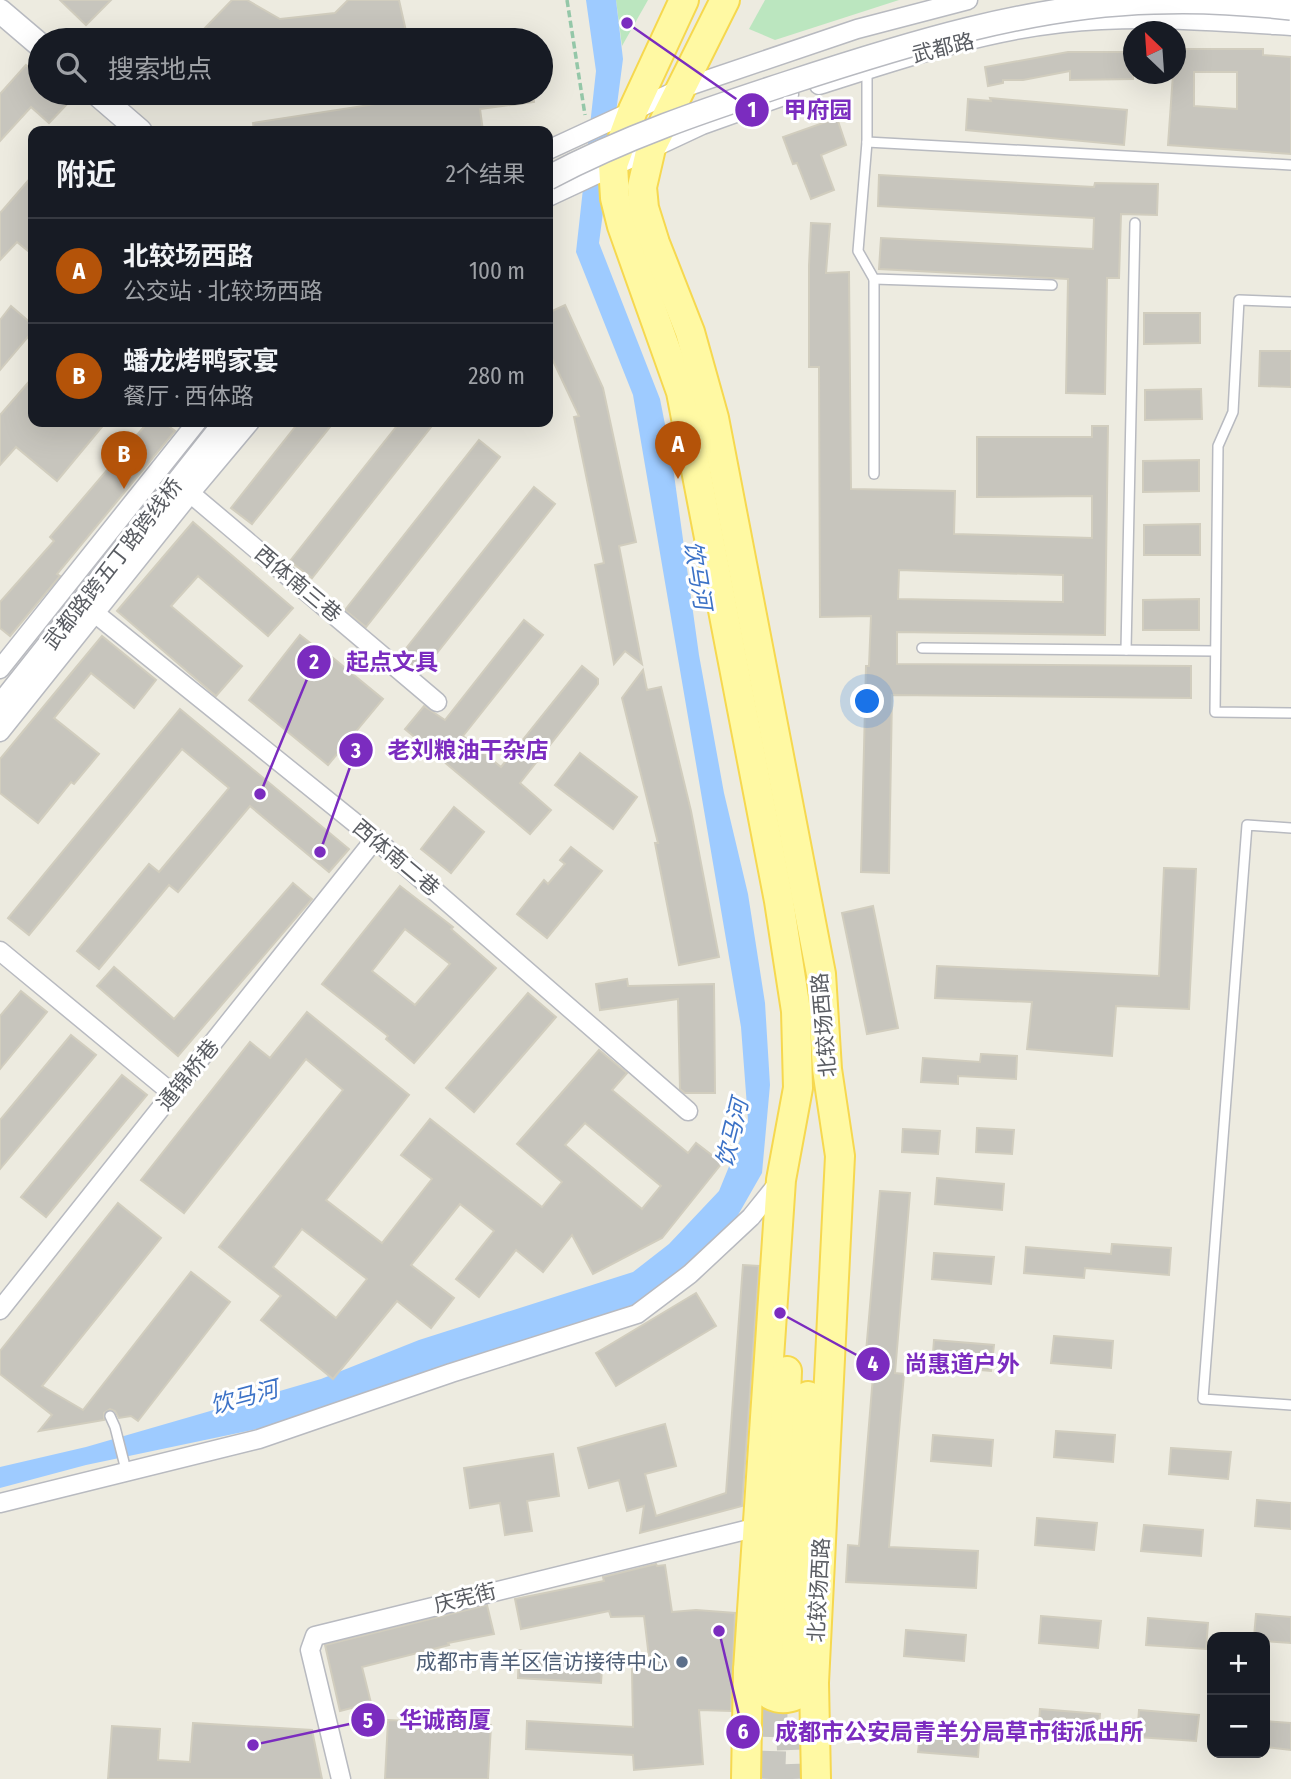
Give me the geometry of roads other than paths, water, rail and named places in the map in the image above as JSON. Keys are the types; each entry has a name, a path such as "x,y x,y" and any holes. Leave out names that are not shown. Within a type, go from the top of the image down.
{"main road":[{"name":"北较场西路","path":"684,0 633,110 613,165 615,198 622,226 681,392 779,901 796,1011 799,1088 781,1180 758,1527 783,1676 816,1779"},
{"name":"北较场西路","path":"725,0 651,148 642,187 644,208 690,332 714,418 821,974 827,1069 840,1156 783,1676 746,1779"},
{"path":"783,1676 792,1251 799,1088"}],"street":[{"name":"武都路","path":"553,148 680,89 857,29 968,0"},
{"path":"553,176 629,138 695,112 841,65 948,35 1045,14 1152,2 1203,2 1291,8"},
{"path":"0,11 28,35"},
{"name":"武都路","path":"553,195 702,125 867,70 974,40 1062,23 1175,18 1291,26"},
{"path":"110,105 134,126"},
{"path":"0,669 193,427"},
{"name":"武都路跨五丁路跨线桥","path":"0,707 222,427"},
{"path":"0,732 246,427"},
{"name":"西体南三巷","path":"190,494 437,702"},
{"name":"西体南二巷","path":"96,614 375,839 688,1111"},
{"name":"通锦桥巷","path":"0,1310 375,839"},
{"path":"0,951 173,1094"},
{"path":"0,1503 260,1439 636,1314 698,1266 751,1217 781,1180"},
{"name":"庆宪街","path":"341,1779 310,1650 315,1636 758,1527"}],"lane":[{"path":"867,70 867,142 858,251 874,279 874,474"},
{"path":"867,142 1291,165"},
{"path":"1126,650 1135,223"},
{"path":"874,279 1052,285"},
{"path":"1291,302 1239,300 1233,412 1218,446 1215,651 1215,712 1291,713"},
{"path":"922,648 1215,651"},
{"path":"1291,828 1247,825 1203,1399 1291,1405"},
{"path":"110,1416 126,1470"}],"water":[{"path":"586,0 616,0 623,59 599,243 660,399 672,460 699,655 724,793 748,894 765,1003 770,1085 762,1173 730,1229 676,1282 628,1313 304,1419 86,1465 0,1488 0,1467 86,1447 321,1379 419,1340 633,1272 669,1244 719,1191 748,1120 741,1027 633,395 576,252 596,71"}],"tunnel":[{"path":"771,1779 775,1674"},
{"path":"790,1722 792,1779"}],"place":[{"name":"甲府园","path":"627,23"},
{"name":"北较场西路","path":"678,479"},
{"name":"蟠龙烤鸭家宴","path":"124,489"},
{"name":"起点文具","path":"260,794"},
{"name":"老刘粮油干杂店","path":"320,852"},
{"name":"尚惠道户外","path":"780,1313"},
{"name":"成都市公安局青羊分局草市街派出所","path":"719,1631"},
{"name":"成都市青羊区信访接待中心","path":"682,1662"},
{"name":"华诚商厦","path":"253,1745"}],"water label":[{"name":"饮马河","path":"698,575"},
{"name":"饮马河","path":"732,1133"},
{"name":"饮马河","path":"244,1397"}]}
